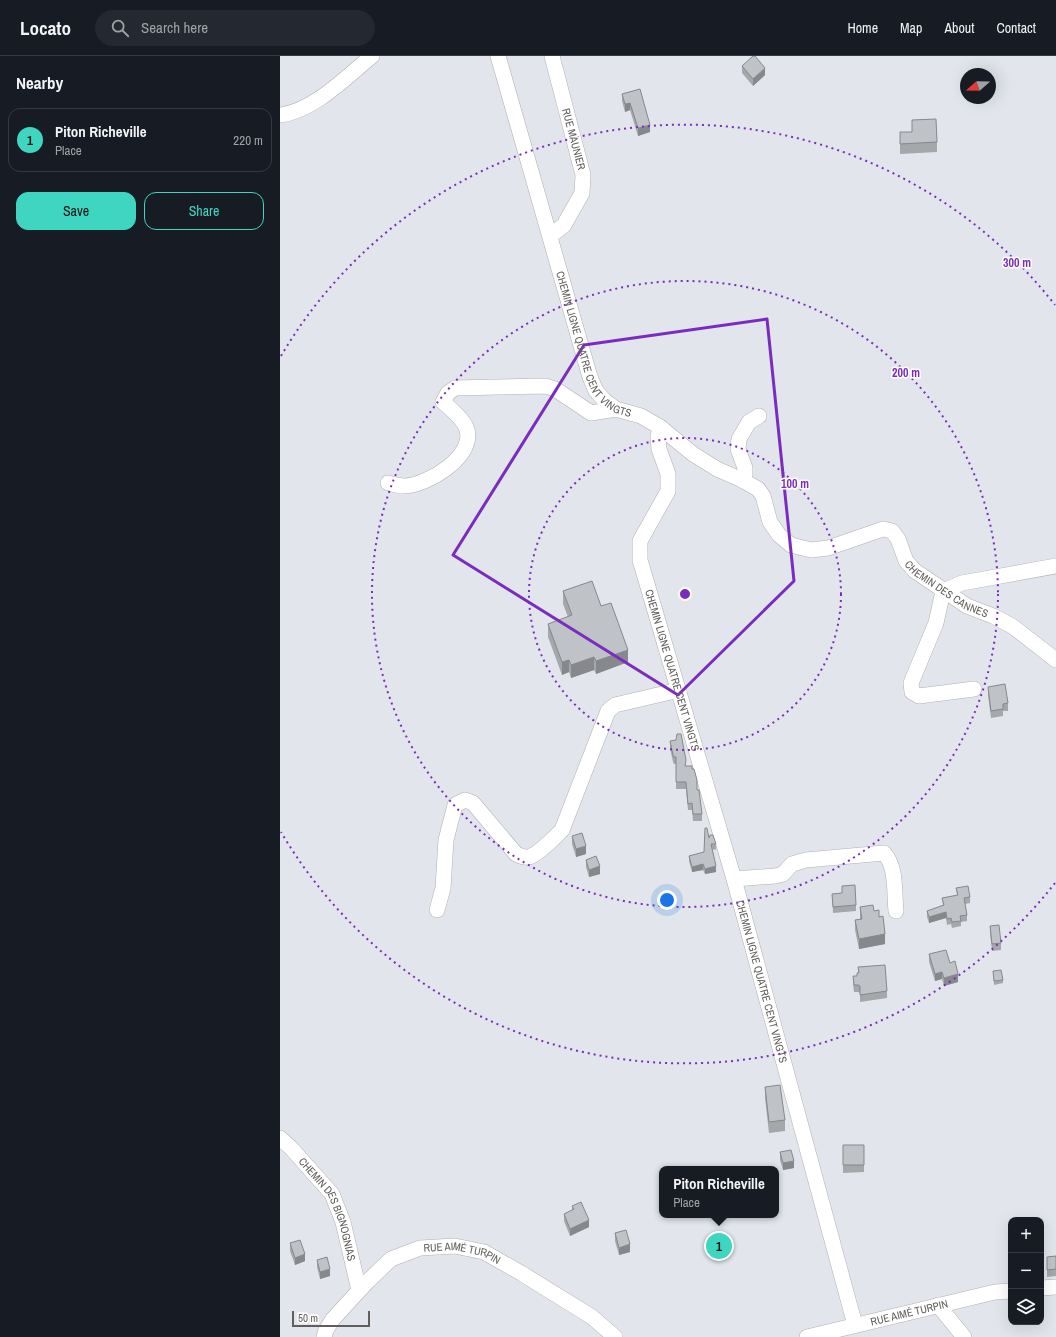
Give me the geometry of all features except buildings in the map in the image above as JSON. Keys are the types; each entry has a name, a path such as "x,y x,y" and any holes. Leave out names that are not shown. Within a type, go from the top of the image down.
{"street":[{"path":"280,115 318,101 372,56"},
{"name":"CHEMIN LIGNE QUATRE CENT VINGTS","path":"498,56 590,377 596,391 605,401 616,409 641,416 660,427 658,437 659,449 668,474 668,491 640,541 640,560 734,879 855,1325"},
{"name":"RUE MAUNIER","path":"550,236 564,225 582,194 583,175 552,56"},
{"path":"388,483 403,486 415,484 442,472 454,462 466,447 468,436 466,426 443,402 448,393 455,388 546,386 555,389 591,413 616,409"},
{"path":"742,480 746,475 738,449 739,438 749,422 760,416"},
{"name":"CHEMIN DES CANNES","path":"660,427 693,454 717,469 758,489 763,496 770,522 779,535 791,544 811,550 828,548 883,529 892,532 898,539 906,561 915,571 967,606 993,616 1012,626 1056,660"},
{"path":"974,689 919,696 912,692 910,683 936,623 943,590 962,583 1056,566"},
{"path":"437,910 443,888 446,840 455,805 465,800 473,803 516,854 522,857 530,857 548,845 562,830 608,711 615,705 679,690"},
{"path":"734,879 783,874 792,864 806,860 884,853 888,858 892,870 896,910"},
{"name":"CHEMIN DES BIGNOGNIAS","path":"280,1138 291,1148 332,1194 343,1222 359,1290"},
{"name":"RUE AIMÉ TURPIN","path":"324,1337 326,1330 333,1319 359,1290 391,1259 420,1248 455,1246 484,1252 592,1317 615,1337"},
{"path":"1044,1288 1056,1287"},
{"name":"RUE AIMÉ TURPIN","path":"807,1337 995,1292 1008,1291"},
{"path":"938,1305 964,1337"}],"highlighted area":[{"path":"767,319 794,581 678,695 453,555 584,345"}],"place":[{"name":"Piton Richeville","path":"719,1246"}]}
